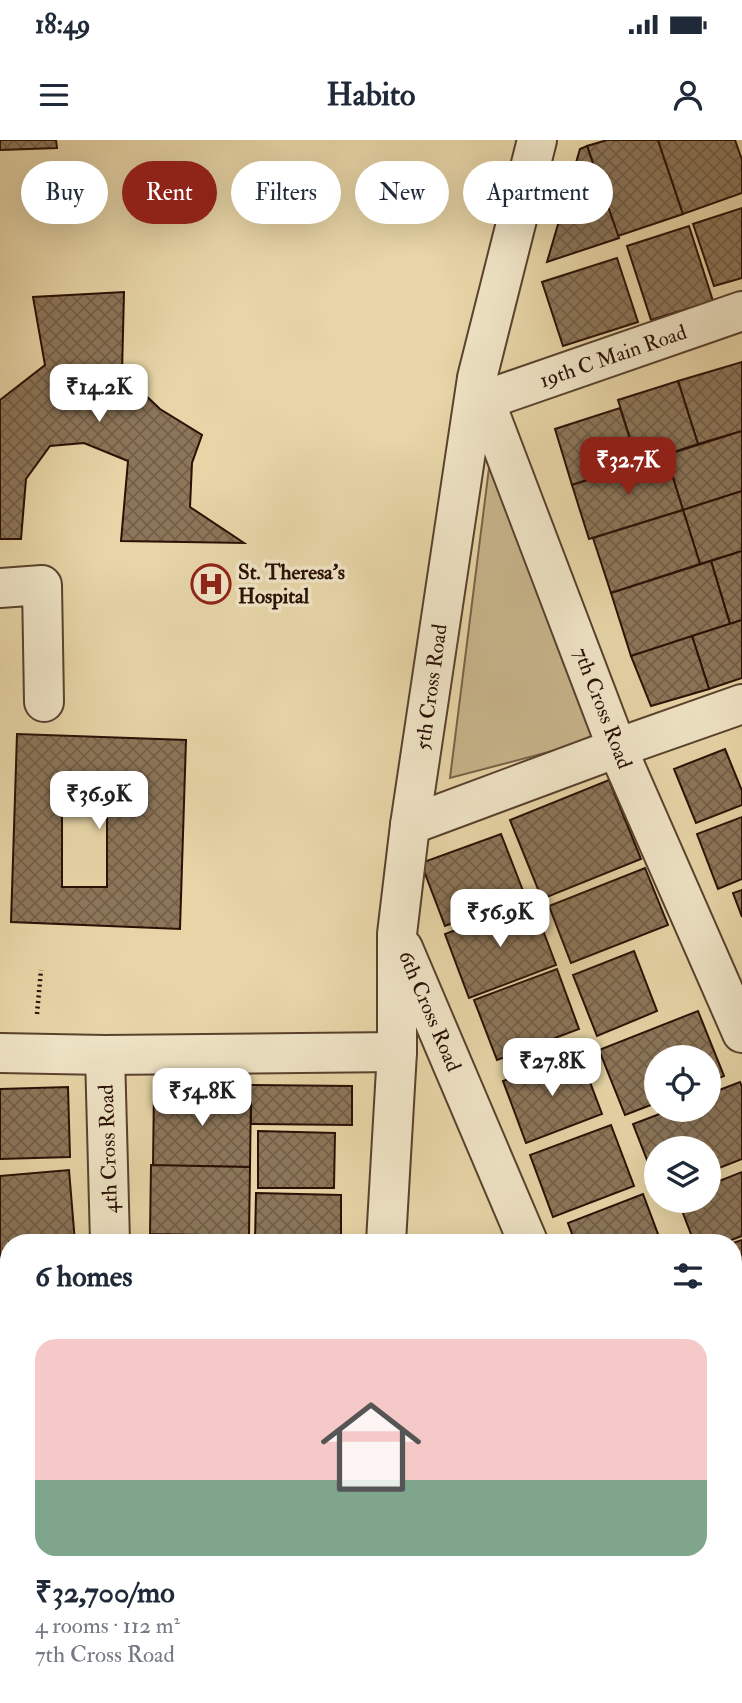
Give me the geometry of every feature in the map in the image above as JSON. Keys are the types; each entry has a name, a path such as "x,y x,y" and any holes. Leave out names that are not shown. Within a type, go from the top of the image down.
{"street":[{"name":"5th Cross Road","path":"386,1234 397,1052 397,934 410,825 481,389 537,140"},
{"name":"19th C Main Road","path":"481,389 740,317"},
{"name":"7th Cross Road","path":"481,389 617,748 742,1033"},
{"path":"0,588 42,585 44,702"},
{"path":"410,825 742,704"},
{"name":"6th Cross Road","path":"397,934 525,1234"},
{"path":"0,1053 105,1055 397,1052"},
{"name":"4th Cross Road","path":"105,1055 110,1234"}],"shaded area":[{"path":"490,460 594,740 450,778"}],"building":[{"path":"0,140 56,140 57,148 0,150"},
{"path":"607,140 658,140 683,214 618,236 613,221 613,161 592,161 587,146"},
{"path":"658,140 735,140 742,160 742,193 683,214"},
{"path":"587,146 592,161 576,161 580,149"},
{"path":"742,208 742,278 714,286 693,224"},
{"path":"613,221 619,238 547,262 558,224 613,224"},
{"path":"689,226 713,301 651,320 627,246"},
{"path":"617,258 638,322 563,346 542,282"},
{"path":"124,292 122,373 160,409 202,435 192,463 190,507 244,543 121,541 128,461 84,443 50,446 26,479 21,539 0,539 0,400 45,365 33,297"},
{"path":"742,362 742,431 698,444 678,381"},
{"path":"678,381 698,444 638,464 618,400"},
{"path":"620,408 638,464 572,485 555,429"},
{"path":"742,431 742,491 683,510 666,455"},
{"path":"666,455 683,510 589,539 572,485"},
{"path":"742,491 742,551 700,564 683,510"},
{"path":"683,510 700,564 611,593 593,538"},
{"path":"742,551 742,620 730,624 711,561"},
{"path":"711,561 730,624 631,656 611,593"},
{"path":"742,620 742,678 709,689 692,636"},
{"path":"692,636 709,689 651,706 631,656"},
{"path":"17,734 186,740 180,929 11,922","holes":["62,796 107,796 107,887 62,887"]},
{"path":"725,749 742,791 742,805 696,823 674,769"},
{"path":"609,780 641,859 542,899 510,820"},
{"path":"742,817 742,879 718,889 697,834"},
{"path":"501,834 525,896 445,926 421,863"},
{"path":"645,868 668,925 571,963 549,906"},
{"path":"742,890 742,917 733,893"},
{"path":"532,901 556,965 469,998 445,934"},
{"path":"634,951 657,1011 597,1036 573,975"},
{"path":"557,969 579,1029 497,1060 474,1000"},
{"path":"698,1011 712,1045 644,1045 644,1108 625,1115 599,1050"},
{"path":"579,1053 602,1114 526,1143 503,1081"},
{"path":"740,1082 742,1087 742,1159 721,1167 721,1136 644,1136 644,1152 633,1124 644,1120 644,1122 721,1122 721,1089"},
{"path":"251,1085 352,1086 352,1125 251,1124"},
{"path":"68,1087 70,1157 0,1159 0,1089"},
{"path":"154,1088 251,1090 250,1167 153,1166"},
{"path":"611,1125 634,1186 553,1217 530,1155"},
{"path":"258,1131 335,1133 334,1188 258,1188"},
{"path":"151,1165 250,1167 249,1234 150,1234"},
{"path":"69,1170 74,1234 0,1234 0,1176"},
{"path":"742,1172 742,1234 691,1234 683,1213 721,1213 721,1180"},
{"path":"256,1193 341,1195 341,1234 255,1234"},
{"path":"643,1194 644,1213 650,1213 658,1234 572,1234 568,1223"}],"place":[{"name":"St. Theresa's Hospital","path":"211,584"}]}
